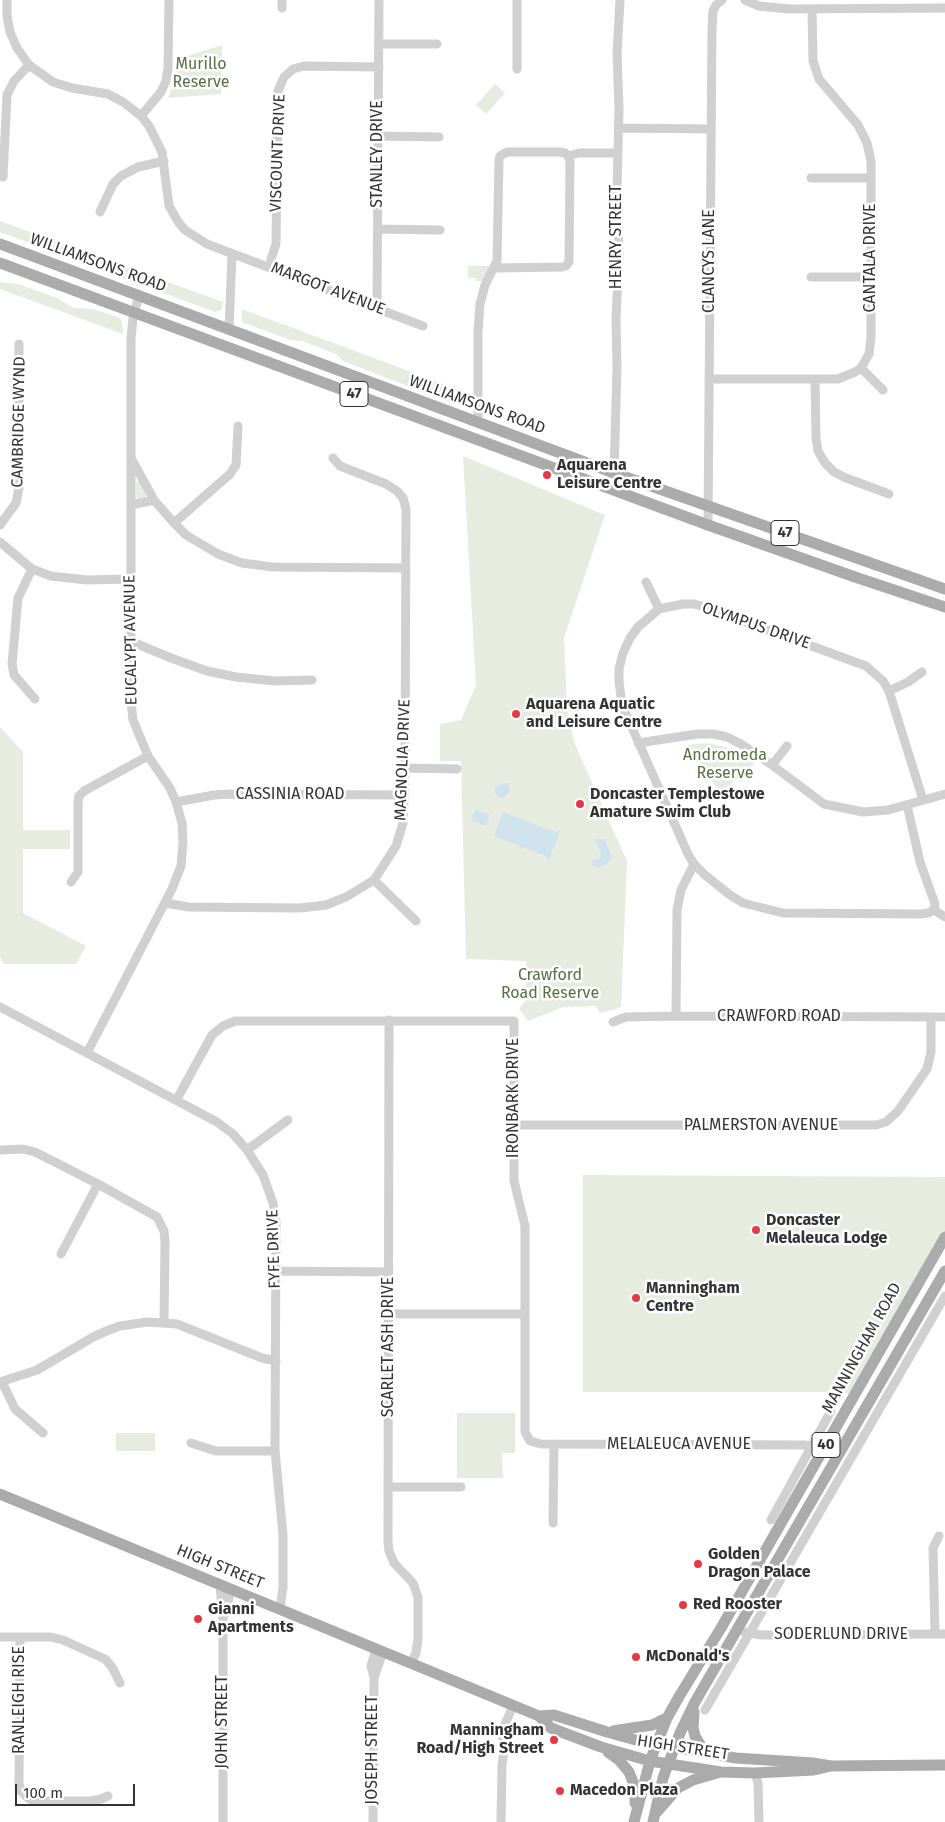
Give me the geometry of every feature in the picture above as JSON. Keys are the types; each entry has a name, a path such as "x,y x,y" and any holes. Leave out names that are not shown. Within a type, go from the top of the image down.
{"main road":[{"name":"WILLIAMSONS ROAD","path":"0,244 614,473 943,588"},
{"name":"WILLIAMSONS ROAD","path":"0,264 708,524 945,607"},
{"path":"475,439 478,423"},
{"name":"MANNINGHAM ROAD","path":"634,1821 650,1761 667,1718 824,1450 945,1236"},
{"name":"MANNINGHAM ROAD","path":"654,1819 663,1778 674,1746 695,1702 836,1456 938,1290 945,1271"},
{"path":"919,1281 938,1290"},
{"name":"HIGH STREET","path":"0,1494 539,1716 554,1715 606,1732 657,1744 736,1758 831,1766 945,1766"},
{"path":"695,1702 692,1721 695,1736 701,1746 717,1755"},
{"name":"HIGH STREET","path":"539,1716 551,1728 600,1747 650,1761 721,1772 755,1773 814,1770 831,1766"},
{"path":"606,1732 652,1726 667,1718"},
{"path":"600,1747 619,1760 629,1772 635,1795 634,1821"},
{"path":"654,1819 678,1788 693,1780 721,1772"}],"street":[{"name":"MARGOT AVENUE","path":"7,0 10,32 17,48 29,65 53,82 72,88 108,94 123,102 141,116 157,139 164,161 169,206 179,223 196,238 232,254 269,266 423,326"},
{"path":"141,116 161,92 166,81 168,68 169,0"},
{"name":"STANLEY DRIVE","path":"377,308 379,0"},
{"path":"517,0 517,69"},
{"name":"HENRY STREET","path":"614,473 617,368 616,318 619,256 617,54 620,0"},
{"name":"CLANCYS LANE","path":"708,524 712,17 716,5 722,0"},
{"path":"745,0 759,6 789,9 943,8"},
{"name":"CANTALA DRIVE","path":"812,9 813,61 819,79 846,109 863,134 871,161 870,346 869,354 860,368"},
{"path":"379,44 437,44"},
{"path":"3,177 7,95 14,81 29,65"},
{"name":"VISCOUNT DRIVE","path":"269,266 276,244 278,91 284,77 293,69 304,66 379,68"},
{"path":"619,128 711,129"},
{"path":"379,136 439,137"},
{"path":"478,423 480,304 485,285 495,268 498,255 498,163 500,156 507,152 560,152 568,156 570,162 569,262 566,266 562,267 495,268"},
{"path":"568,156 579,152 618,153"},
{"path":"100,212 113,184 121,176 138,166 164,161"},
{"path":"811,178 871,178"},
{"path":"378,229 440,230"},
{"path":"229,329 232,254"},
{"path":"811,277 870,278"},
{"name":"EUCALYPT AVENUE","path":"87,1053 166,903 177,878 182,853 182,823 176,802 170,788 148,756 133,720 131,702 131,339 139,295"},
{"name":"CAMBRIDGE WYND","path":"0,525 16,503 19,488 20,344"},
{"path":"709,379 838,379 846,377 860,368 883,390"},
{"path":"815,380 816,438 818,451 825,464 834,472 846,478 890,494"},
{"path":"174,523 230,474 236,465 238,426"},
{"path":"131,458 154,500 174,523 186,535 218,554 250,564 273,567 406,568"},
{"name":"MAGNOLIA DRIVE","path":"166,903 188,907 316,907 326,905 346,898 374,880 396,846 402,823 406,768 406,509 403,498 397,491 386,484 340,466 333,458"},
{"path":"131,504 154,500"},
{"path":"0,542 32,569 52,576 87,580 130,579"},
{"path":"32,569 18,598 12,664 14,674 35,699"},
{"path":"646,582 659,609"},
{"name":"OLYMPUS DRIVE","path":"923,800 888,691 879,676 866,666 705,607 683,604 659,609 638,627 630,638 623,653 619,669 622,705 683,843 694,864 705,876 730,895 770,911 797,914 921,914 934,910"},
{"path":"130,641 171,658 217,673 236,677 275,680 312,680"},
{"path":"888,691 908,682 922,672"},
{"path":"638,743 688,735 713,734 727,737 772,765 816,799 835,808 875,813 945,794"},
{"path":"772,765 787,746"},
{"path":"71,882 78,872 78,804 80,796 84,790 148,756"},
{"path":"406,768 457,769"},
{"name":"CASSINIA ROAD","path":"176,802 230,794 404,795"},
{"path":"906,805 920,862 934,904 934,910 945,917"},
{"path":"676,1016 677,905 685,880 694,864"},
{"path":"374,880 416,921"},
{"name":"FYFE DRIVE","path":"0,1008 177,1099 217,1122 233,1134 247,1150 263,1175 273,1203 276,1222 275,1451 283,1536 283,1594 280,1609"},
{"name":"CRAWFORD ROAD","path":"613,1022 626,1017 676,1016 945,1017"},
{"name":"PALMERSTON AVENUE","path":"514,1125 876,1125 892,1118 927,1069 931,1052 931,1017"},
{"name":"IRONBARK DRIVE","path":"177,1099 207,1043 217,1030 229,1023 241,1020 514,1021 514,1181 525,1226 525,1432"},
{"name":"SCARLET ASH DRIVE","path":"389,1020 389,1551 394,1563 413,1583 418,1597 418,1639 416,1653 411,1663"},
{"path":"247,1150 288,1120"},
{"path":"0,1150 23,1149 35,1152 152,1213 161,1222 165,1243 164,1322"},
{"path":"60,1254 98,1184"},
{"path":"276,1271 389,1272"},
{"path":"705,1710 944,1299 938,1290"},
{"path":"390,1314 525,1314"},
{"path":"43,1433 15,1409 1,1382 37,1370 95,1336 109,1330 133,1324 164,1322 189,1328 262,1358 276,1361"},
{"name":"MANNINGHAM ROAD","path":"771,1520 831,1411"},
{"name":"MELALEUCA AVENUE","path":"525,1432 530,1441 541,1444 812,1446 836,1456"},
{"path":"191,1443 216,1451 275,1451"},
{"path":"554,1444 554,1523"},
{"path":"388,1487 461,1487"},
{"path":"935,1634 933,1548 939,1536"},
{"name":"JOHN STREET","path":"220,1585 224,1621 223,1822"},
{"name":"JOHN STREET","path":"224,1621 231,1589"},
{"name":"SODERLUND DRIVE","path":"737,1630 749,1634 779,1635 945,1634"},
{"path":"0,1637 54,1637 100,1656 112,1668 120,1683"},
{"name":"RANLEIGH RISE","path":"20,1637 21,1792 28,1799 36,1801 91,1801 108,1796"},
{"name":"JOSEPH STREET","path":"373,1822 374,1677 379,1650"},
{"path":"501,1822 502,1765 504,1751 508,1746 502,1736 502,1731 512,1706"},
{"path":"755,1773 758,1783 759,1822"}],"green space":[{"name":"Murillo Reserve","path":"222,45 221,94 168,98 176,78 178,59"},
{"path":"495,84 505,93 486,114 476,105"},
{"path":"0,221 223,302 221,310 215,312 0,232"},
{"path":"468,266 490,266 482,281 476,281 476,278 468,278"},
{"path":"0,282 18,284 57,298 74,308 93,309 120,318 123,334 0,289"},
{"path":"242,309 457,389 457,399 449,402 343,361 336,354 302,341 290,340 242,322"},
{"name":"Aquarena Aquatic and Leisure Centre","path":"463,456 605,515 564,638 567,708 574,742 627,861 621,1007 616,1009 600,1013 596,1006 563,1007 528,1021 519,1009 526,1000 526,961 466,959 461,761 440,761 440,724 461,720 476,685"},
{"path":"138,481 146,495 138,499 136,497 136,483"},
{"path":"0,727 23,752 23,830 70,830 70,849 23,849 23,913 86,946 76,964 4,964 0,957"},
{"name":"Andromeda Reserve","path":"707,743 734,749 755,763 720,793 688,745"},
{"name":"Manningham Centre","path":"583,1175 945,1177 945,1238 854,1395 842,1392 583,1392"},
{"path":"457,1413 515,1413 515,1453 502,1453 503,1478 457,1478"},
{"path":"116,1433 155,1433 155,1451 116,1451"}],"water":[{"path":"508,783 510,791 506,796 501,798 495,794 495,788 500,784"},
{"path":"476,810 490,815 486,826 471,820"},
{"path":"503,812 557,833 558,830 560,831 549,860 547,859 548,857 494,836"},
{"path":"595,839 604,839 612,857 608,863 597,868 591,864 593,860 601,858 601,853"}],"place":[{"name":"Aquarena Leisure Centre","path":"547,475"},
{"name":"Aquarena Aquatic and Leisure Centre","path":"516,714"},
{"name":"Doncaster Templestowe Amature Swim Club","path":"580,804"},
{"name":"Doncaster Melaleuca Lodge","path":"756,1230"},
{"name":"Manningham Centre","path":"636,1298"},
{"name":"Golden Dragon Palace","path":"698,1564"},
{"name":"Red Rooster","path":"683,1605"},
{"name":"Gianni Apartments","path":"198,1619"},
{"name":"McDonald's","path":"636,1657"},
{"name":"Manningham Road/High Street","path":"554,1740"},
{"name":"Macedon Plaza","path":"560,1791"}],"park label":[{"name":"Crawford Road Reserve","path":"550,985"}]}
